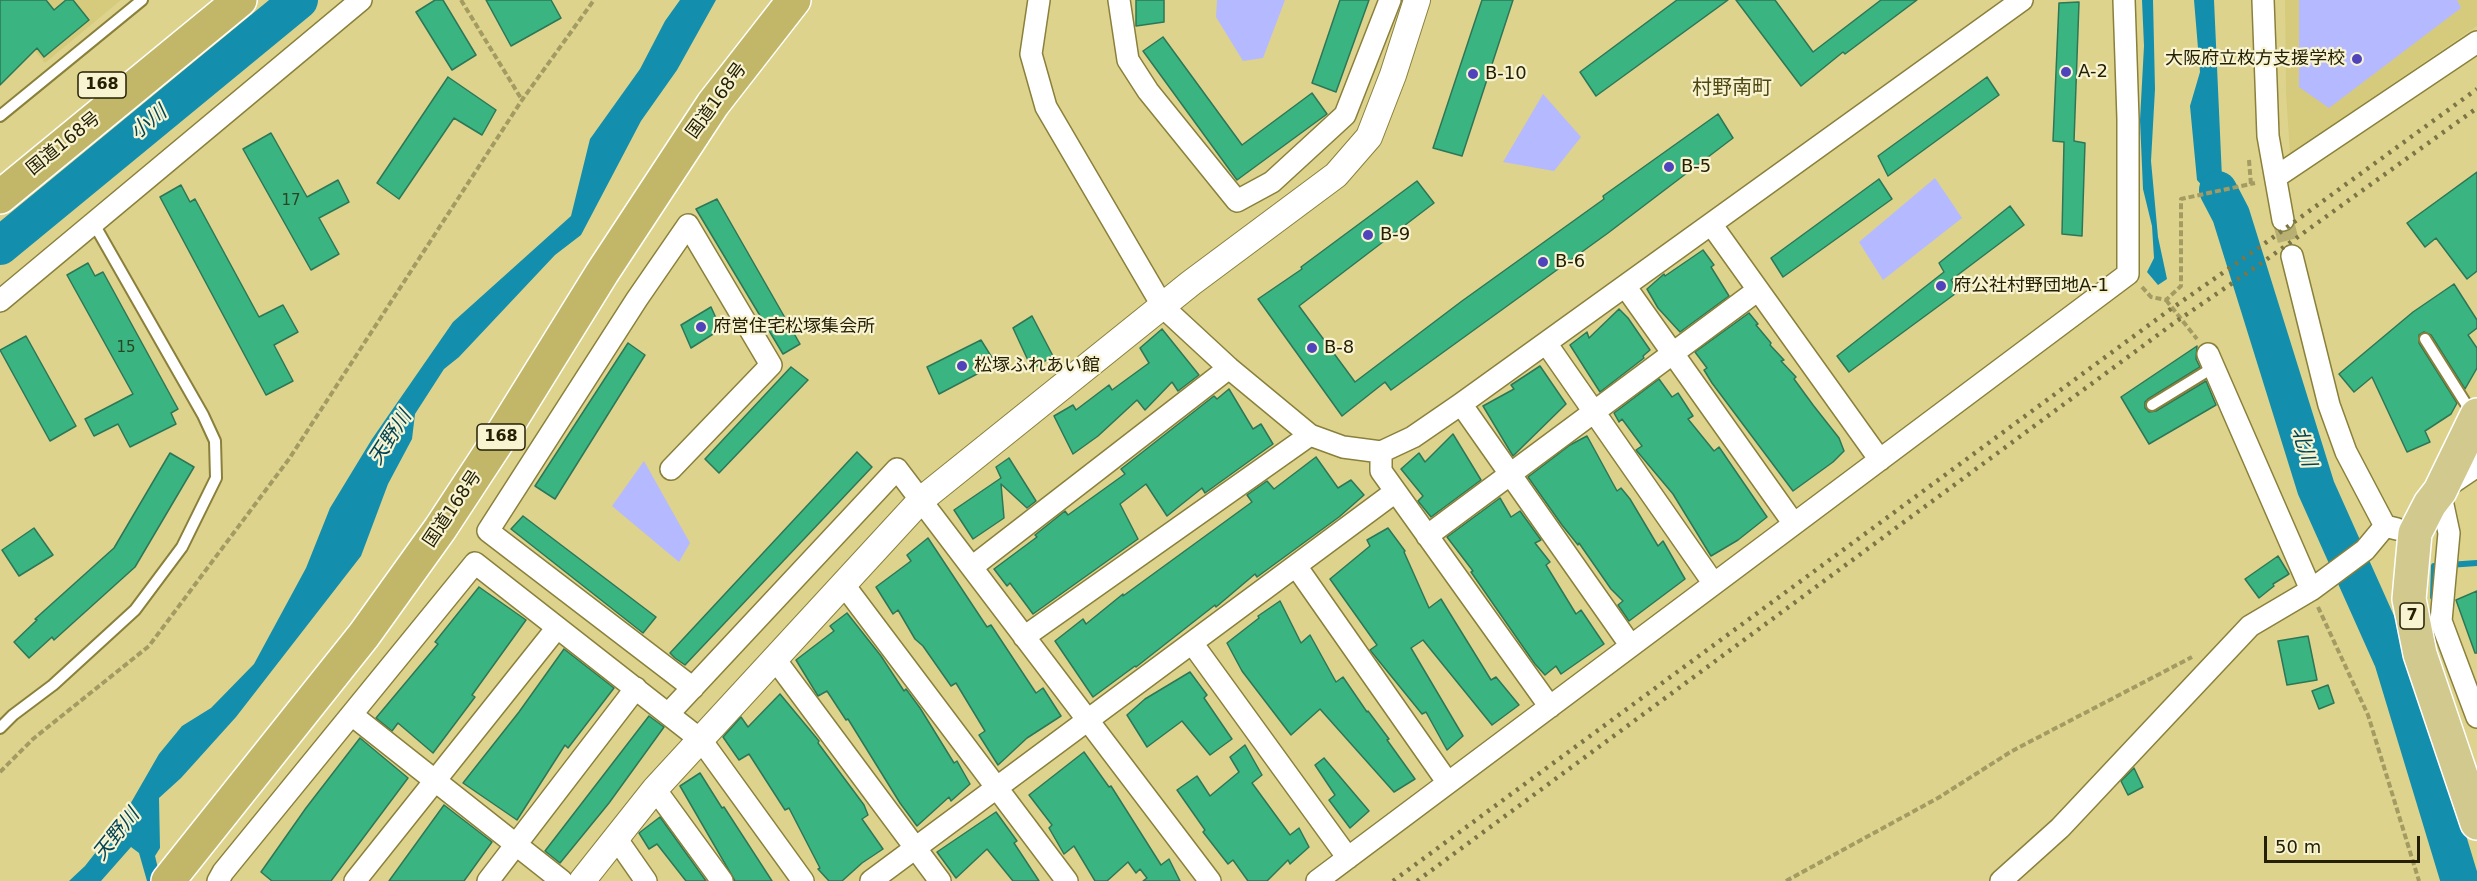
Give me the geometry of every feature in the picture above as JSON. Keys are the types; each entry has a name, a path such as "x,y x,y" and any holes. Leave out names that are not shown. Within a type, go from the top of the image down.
{"highway":[{"name":"国道168号","path":"0,170 203,0"},
{"name":"国道168号","path":"0,197 240,0"},
{"name":"国道168号","path":"176,870 364,635 440,529 501,436 602,273 713,104 794,0"}],"main road":[{"name":"7","path":"2476,417 2440,491 2430,504 2400,529 2409,599 2420,654 2477,823"}],"street":[{"path":"0,302 361,0"},
{"path":"1039,0 1031,54 1046,107 1163,307 1229,368 1310,435 1343,447 1381,452 1413,437 1461,404 2022,0"},
{"path":"1119,0 1128,60 1148,91 1237,201 1272,182 1345,115 1390,0"},
{"path":"582,881 655,789 921,500 1191,283 1336,175 1369,137 1393,75 1417,0"},
{"path":"1317,881 2128,274 2128,119 2124,0"},
{"path":"2263,0 2268,136 2283,220"},
{"path":"2276,177 2477,42"},
{"path":"1711,224 1880,460"},
{"path":"671,469 771,364 688,225 488,531 693,688"},
{"path":"2001,881 2060,828 2250,626 2313,588 2365,550 2400,529 2346,452 2329,405 2292,256"},
{"path":"1625,286 1794,524"},
{"path":"1427,536 1758,290"},
{"path":"1546,343 1714,584"},
{"path":"2211,361 2313,588"},
{"path":"972,567 1229,368"},
{"path":"1461,404 1631,646"},
{"path":"1024,637 1310,435"},
{"path":"1381,452 1381,471 1550,707"},
{"path":"2477,466 2440,491 2449,533 2441,621 2477,717"},
{"path":"669,713 897,469 1210,881"},
{"path":"871,881 1395,492"},
{"path":"225,878 352,715 475,563 556,628 669,713 700,740 803,881"},
{"path":"1296,566 1448,783"},
{"path":"844,585 1067,881"},
{"path":"355,881 556,628"},
{"path":"1192,643 1348,858"},
{"path":"774,658 940,881"},
{"path":"488,881 636,688"},
{"path":"352,715 562,881"},
{"path":"655,789 722,881"},
{"path":"616,838 646,881"}],"lane":[{"path":"0,116 142,0"},
{"path":"0,728 13,715 53,685 135,610 182,547 216,478 215,441 203,415 94,224"},
{"path":"2426,339 2476,417"},
{"path":"2152,405 2211,361"}],"path":[{"path":"462,0 522,100"},
{"path":"0,772 33,740 149,646 289,459 522,100 594,0"},
{"path":"2166,300 2181,286 2181,199 2251,185"},
{"path":"2128,274 2151,297 2166,300 2211,361"},
{"path":"2313,588 2368,715 2419,881"},
{"path":"1786,881 1938,798 2012,752 2198,653"}],"shaded area":[{"path":"0,0 121,0 45,63 0,9"},
{"path":"1217,0 1285,0 1263,58 1243,61 1216,17"},
{"name":"大阪府立枚方支援学校","path":"2285,0 2477,0 2477,26 2290,154 2286,93"},
{"name":"大阪府立枚方支援学校","path":"2299,0 2457,0 2461,8 2329,108 2299,87"},
{"path":"1543,94 1581,137 1554,171 1503,162"},
{"path":"1935,178 1962,218 1883,280 1859,242"},
{"path":"644,461 690,543 679,562 612,506"}],"water":[{"name":"天野川","path":"680,0 716,0 677,70 641,121 581,235 555,255 459,357 444,369 415,414 412,439 388,484 361,556 236,717 181,778 159,798 160,848 155,856 161,881 147,881 139,853 131,847 101,881 69,881 85,866 121,820 159,754 182,726 211,708 254,664 306,568 330,508 372,439 453,322 571,216 590,139 640,69 665,21"},
{"path":"2142,0 2153,0 2155,89 2151,161 2158,237 2167,279 2158,285 2147,272 2154,258 2152,226 2143,189 2140,120 2144,46"},
{"path":"2194,0 2214,0 2222,178 2243,234 2230,239 2221,207 2197,180 2190,106 2200,72"}],"building":[{"path":"0,0 46,0 54,10 66,0 73,0 89,20 44,57 37,48 0,85"},
{"path":"435,0 443,0 476,55 452,70 416,12"},
{"path":"486,0 551,0 561,18 511,46"},
{"path":"1136,0 1164,0 1164,22 1136,26"},
{"path":"1340,0 1369,0 1336,92 1312,83"},
{"name":"B-10","path":"1482,0 1513,0 1462,156 1433,148"},
{"path":"1677,0 1728,0 1596,96 1580,72"},
{"path":"1736,0 1775,0 1813,52 1881,0 1917,0 1845,54 1843,52 1801,86"},
{"name":"A-2","path":"2079,2 2074,141 2085,143 2082,236 2062,234 2064,142 2053,141 2059,3"},
{"path":"1163,37 1242,145 1312,93 1327,114 1237,180 1143,51"},
{"path":"448,77 496,110 482,135 454,118 399,199 377,183"},
{"path":"1987,77 1999,95 1888,176 1878,156"},
{"path":"1718,114 1733,138 1608,233 1391,390 1385,382 1342,416 1258,299 1302,269 1301,267 1417,181 1434,203 1299,306 1355,382 1462,301 1604,199 1603,196"},
{"path":"271,133 307,197 338,180 349,202 319,218 339,254 311,270 243,149"},
{"path":"2477,172 2477,271 2467,279 2436,238 2425,247 2407,223"},
{"path":"1879,179 1892,199 1783,277 1771,258"},
{"path":"181,185 190,202 195,199 259,317 283,305 298,332 274,345 293,381 266,395 160,197"},
{"path":"717,199 800,344 783,354 696,209"},
{"name":"府公社村野団地A-1","path":"2010,206 2024,225 1951,280 1959,291 1849,372 1837,356 1944,272 1939,263"},
{"path":"1703,250 1714,265 1711,267 1729,296 1680,332 1658,308 1647,289 1664,274 1665,276"},
{"path":"88,263 95,276 103,272 178,409 171,413 176,424 130,447 118,424 94,436 85,419 133,394 67,275"},
{"path":"2454,284 2477,320 2477,328 2468,335 2477,348 2477,368 2465,389 2431,335 2424,332 2419,335 2419,343 2457,403 2451,414 2425,431 2430,442 2407,452 2372,377 2354,392 2339,374 2413,312"},
{"name":"府営住宅松塚集会所","path":"711,307 721,329 691,348 681,325"},
{"path":"1619,309 1650,350 1643,356 1644,358 1600,392 1570,345 1587,332 1589,338"},
{"path":"1749,313 1771,343 1770,345 1784,360 1781,361 1796,377 1794,379 1839,438 1844,451 1833,462 1793,491 1712,383 1704,370 1707,368 1695,352"},
{"path":"1032,316 1053,356 1032,369 1013,328"},
{"path":"1162,329 1199,375 1178,391 1172,382 1145,410 1137,400 1098,436 1073,454 1054,416 1073,405 1076,410 1109,385 1112,390 1149,363 1140,348"},
{"path":"26,336 76,426 50,441 0,350"},
{"name":"松塚ふれあい館","path":"981,340 996,364 939,394 927,367"},
{"path":"628,343 645,355 555,499 535,486"},
{"path":"2197,346 2196,359 2200,367 2148,399 2145,402 2145,408 2149,412 2156,411 2206,381 2216,405 2149,444 2121,397"},
{"path":"1540,366 1566,404 1513,456 1483,406 1514,389 1511,385"},
{"path":"791,367 808,380 719,473 705,459"},
{"path":"1659,379 1672,397 1678,393 1693,416 1688,419 1714,451 1719,447 1767,517 1738,540 1711,556 1673,494 1636,450 1642,446 1622,419 1619,422 1614,413"},
{"path":"1229,389 1253,429 1261,424 1273,444 1205,493 1202,488 1167,516 1146,484 1120,504 1138,539 1033,614 1010,583 1007,586 994,569 1037,537 1035,535 1065,511 1068,515 1125,474 1121,469 1214,396 1217,399"},
{"path":"1453,434 1481,480 1431,517 1418,501 1423,496 1401,469 1419,453 1425,462"},
{"path":"1587,436 1617,491 1621,488 1630,499 1658,546 1663,541 1685,579 1629,621 1618,605 1623,601 1611,589 1528,477 1570,445"},
{"path":"857,452 872,467 685,665 675,658 670,653"},
{"path":"170,453 194,467 135,567 54,640 52,637 29,658 14,642 37,620 35,619 114,548"},
{"path":"1316,457 1338,488 1351,480 1364,495 1339,517 1257,577 1255,574 1216,607 1215,605 1136,667 1093,697 1055,641 1083,619 1086,624 1123,594 1123,596 1252,502 1247,495 1267,481 1274,489"},
{"path":"1009,458 1036,501 1027,508 1001,484 1004,518 973,539 954,510 1001,478 996,467"},
{"path":"1500,498 1511,517 1520,511 1541,540 1535,543 1550,562 1546,565 1576,614 1581,610 1604,644 1561,674 1556,666 1545,675 1535,664 1471,572 1473,571 1447,537"},
{"path":"523,516 656,617 643,633 511,529"},
{"path":"34,528 53,555 19,576 2,550"},
{"path":"1388,528 1405,551 1429,608 1441,599 1491,680 1496,677 1519,705 1492,725 1423,640 1411,648 1463,736 1447,750 1426,712 1422,714 1370,650 1377,645 1330,579 1370,546 1367,540"},
{"path":"928,538 987,627 991,625 1036,693 1043,688 1061,716 1027,738 998,765 979,735 985,731 956,683 951,686 923,646 915,639 898,610 893,614 876,587 911,561 907,555"},
{"path":"2278,556 2289,574 2273,584 2274,586 2259,598 2245,579"},
{"path":"479,587 526,620 472,695 475,697 433,753 398,723 392,731 376,718 438,644 435,642"},
{"path":"2477,591 2477,653 2475,653 2456,600"},
{"path":"1280,601 1301,643 1310,635 1336,682 1343,677 1389,739 1387,740 1415,779 1394,792 1320,709 1291,735 1242,671 1227,643 1259,618 1258,616"},
{"path":"847,613 881,656 904,691 906,689 920,708 954,763 957,761 970,784 951,801 949,797 917,826 900,803 848,719 846,720 827,691 818,696 796,660 834,631 830,626"},
{"path":"2308,636 2317,680 2287,685 2278,641"},
{"path":"564,649 614,688 568,748 565,745 517,820 463,783 519,712"},
{"path":"1190,672 1207,695 1204,698 1232,739 1210,755 1182,721 1147,747 1127,715 1145,699"},
{"path":"2328,685 2334,703 2319,709 2312,691"},
{"path":"780,694 819,741 818,743 864,805 868,815 862,819 883,849 862,863 842,881 829,881 818,869 820,868 789,808 785,810 749,754 739,760 723,737 741,717 748,727"},
{"path":"649,716 664,727 609,803 560,863 545,851"},
{"path":"360,738 408,778 331,881 272,881 261,872 306,808"},
{"path":"1245,745 1262,775 1252,783 1290,835 1299,828 1309,847 1290,864 1288,860 1267,881 1248,881 1233,860 1228,864 1203,832 1205,830 1177,790 1197,776 1210,796 1239,772 1230,757"},
{"path":"1084,752 1109,787 1111,786 1161,865 1169,859 1180,881 1143,881 1147,878 1140,869 1136,873 1128,862 1107,881 1095,881 1074,846 1064,854 1049,828 1052,825 1029,795"},
{"path":"1324,758 1369,811 1350,828 1329,800 1335,795 1315,765"},
{"path":"2134,768 2143,787 2128,795 2121,781"},
{"path":"700,773 772,881 735,881 680,786"},
{"path":"444,805 492,842 464,881 389,881"},
{"path":"996,812 1017,841 1014,843 1039,881 1013,881 987,849 956,878 937,852"},
{"path":"660,817 706,881 686,881 657,844 649,849 639,833"}],"waterway":[{"name":"小川","path":"0,246 299,0"},
{"name":"北川","path":"2218,190 2231,215 2316,488 2393,660 2460,881"},
{"path":"2433,597 2434,566 2477,563"}],"tunnel":[{"path":"2283,220 2292,256"}],"railway":[{"path":"1393,881 2168,311 2477,89"},
{"path":"1417,881 2174,323 2477,108"}],"place":[{"name":"大阪府立枚方支援学校","path":"2357,59"},
{"name":"A-2","path":"2066,72"},
{"name":"B-10","path":"1473,74"},
{"name":"B-5","path":"1669,167"},
{"name":"B-9","path":"1368,235"},
{"name":"B-6","path":"1543,262"},
{"name":"府公社村野団地A-1","path":"1941,286"},
{"name":"府営住宅松塚集会所","path":"701,327"},
{"name":"B-8","path":"1312,348"},
{"name":"松塚ふれあい館","path":"962,366"}],"district":[{"name":"村野南町","path":"1732,89"}]}
